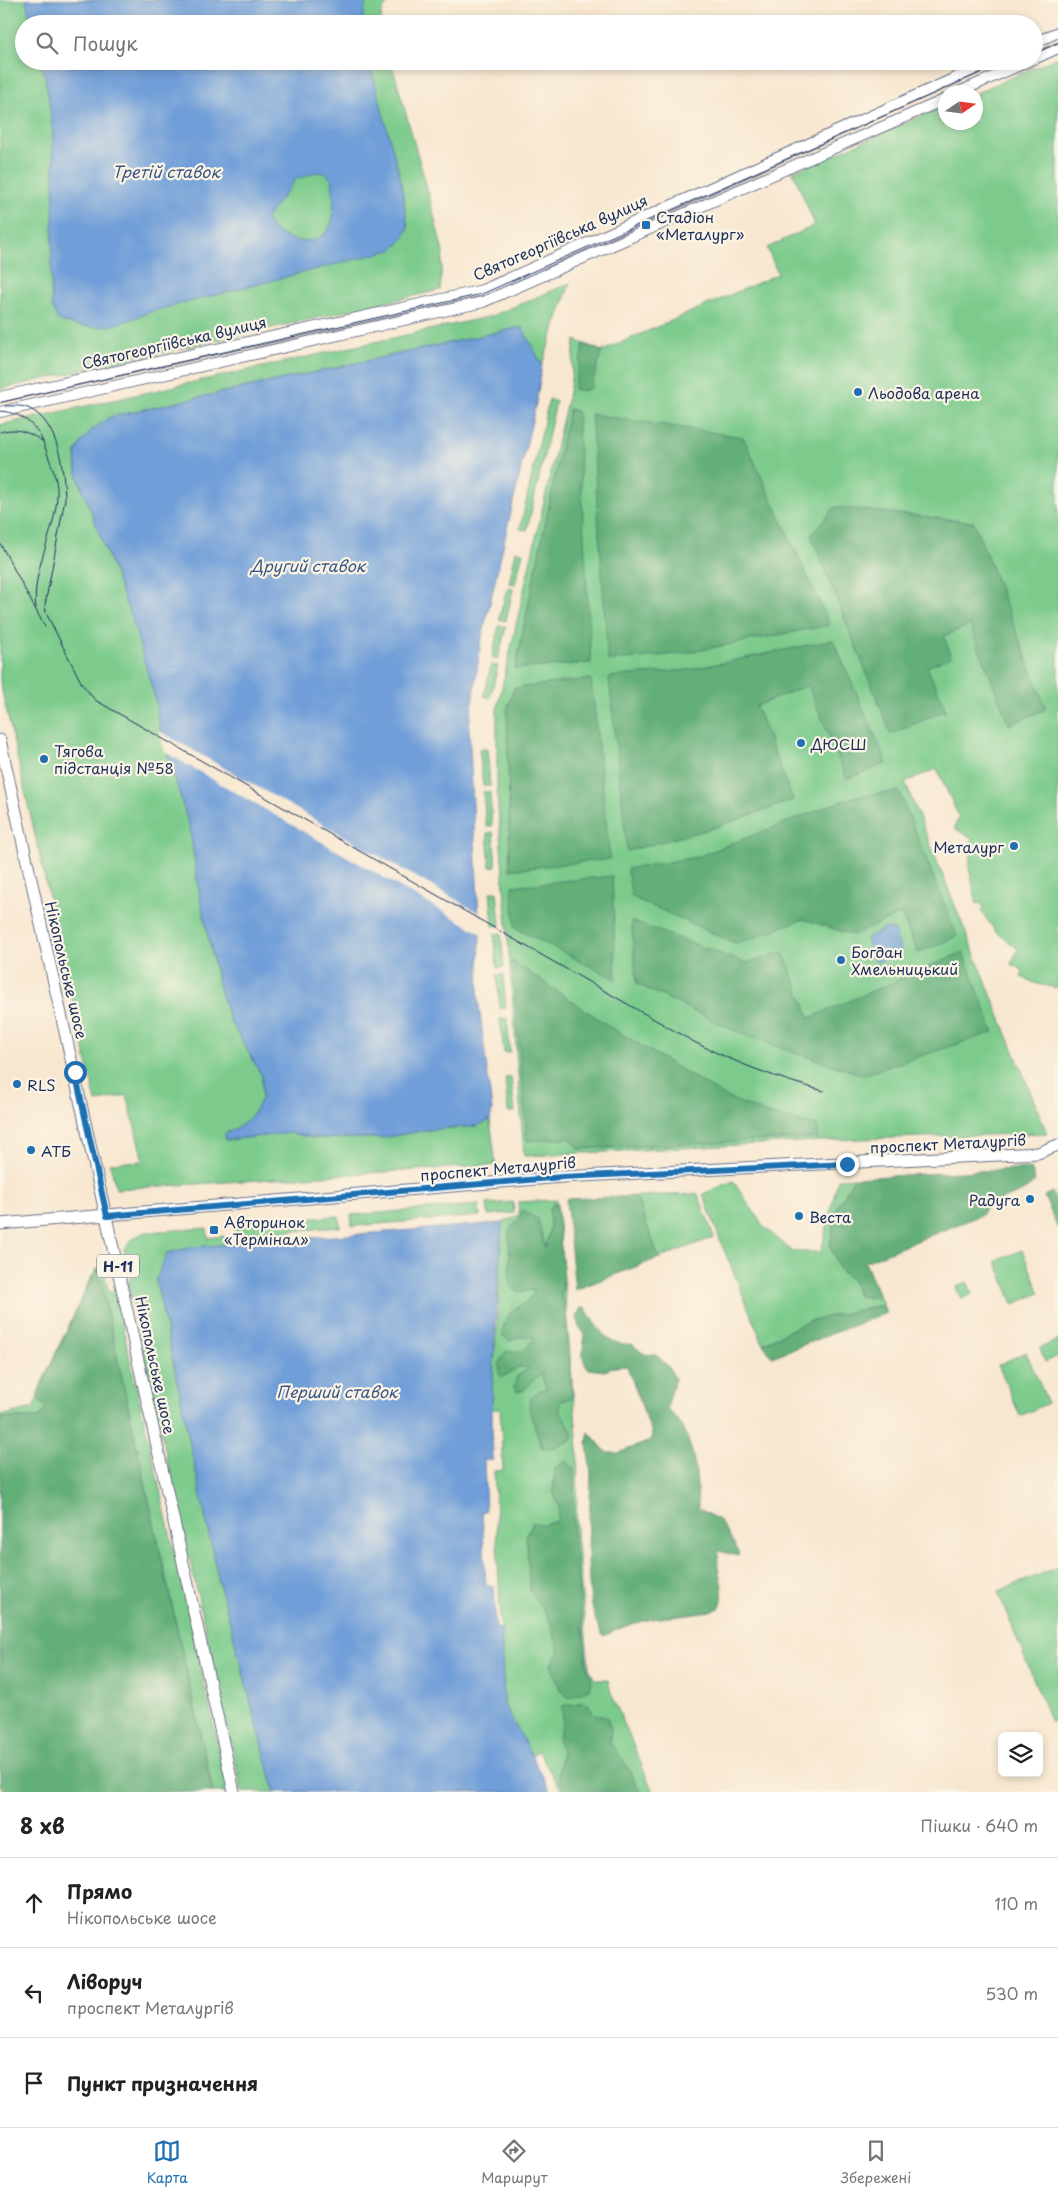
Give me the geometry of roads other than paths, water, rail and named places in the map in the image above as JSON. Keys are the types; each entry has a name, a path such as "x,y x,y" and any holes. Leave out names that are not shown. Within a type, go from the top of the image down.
{"main road":[{"path":"1043,39 1058,32"},
{"path":"1043,55 1058,48"},
{"name":"Святогеоргіївська вулиця","path":"0,397 483,290 973,70"},
{"path":"976,85 1009,70"},
{"name":"Святогеоргіївська вулиця","path":"0,412 483,302 938,103"},
{"name":"Нікопольське шосе","path":"0,740 234,1792"},
{"name":"проспект Металургів","path":"0,1224 562,1177 1038,1152 1058,1145"}],"water":[{"path":"26,0 366,0 364,15 29,15"},
{"name":"Третій ставок","path":"43,70 371,70 400,177 408,228 401,242 391,250 153,311 117,324 96,327 58,320 52,307 51,287 54,174 51,118","holes":["316,172 325,173 332,179 334,198 333,219 328,230 322,236 313,240 294,240 285,237 270,226 266,218 296,179"]},
{"name":"Другий ставок","path":"522,327 542,365 537,399 481,642 469,727 480,939 478,997 492,1110 490,1120 477,1126 426,1130 381,1138 315,1138 290,1133 226,1140 225,1134 242,1125 253,1114 262,1097 262,1076 230,1020 219,987 200,897 190,829 160,728 155,698 135,628 77,474 76,452 92,430 110,417"},
{"path":"886,928 894,930 901,951 899,954 877,962 866,938"},
{"name":"Перший ставок","path":"502,1223 493,1371 493,1460 484,1460 486,1511 482,1511 486,1586 494,1586 496,1629 501,1629 504,1704 551,1792 275,1792 219,1582 156,1280 167,1253 193,1247"}],"tram line":[{"path":"1043,50 1058,43"},
{"path":"2,402 482,294 987,70"},
{"path":"5,406 25,407 38,414 47,424 58,448 65,499 45,605 46,613 82,684 95,700 694,1042 757,1070 824,1091"},
{"path":"0,411 9,412 23,418 35,428 43,442 52,466 56,484 56,509 40,565 35,594 36,608"},
{"path":"0,432 22,431 42,441"},
{"path":"0,543 45,627"}],"place":[{"name":"Стадіон «Металург»","path":"646,225"},
{"name":"Льодова арена","path":"858,392"},
{"name":"ДЮСШ","path":"801,743"},
{"name":"Тягова підстанція №58","path":"44,759"},
{"name":"Металург","path":"1014,846"},
{"name":"Богдан Хмельницький","path":"841,960"},
{"name":"RLS","path":"17,1084"},
{"name":"АТБ","path":"31,1150"},
{"name":"Радуга","path":"1030,1199"},
{"name":"Веста","path":"799,1216"},
{"name":"Авторинок «Термінал»","path":"214,1230"}]}
